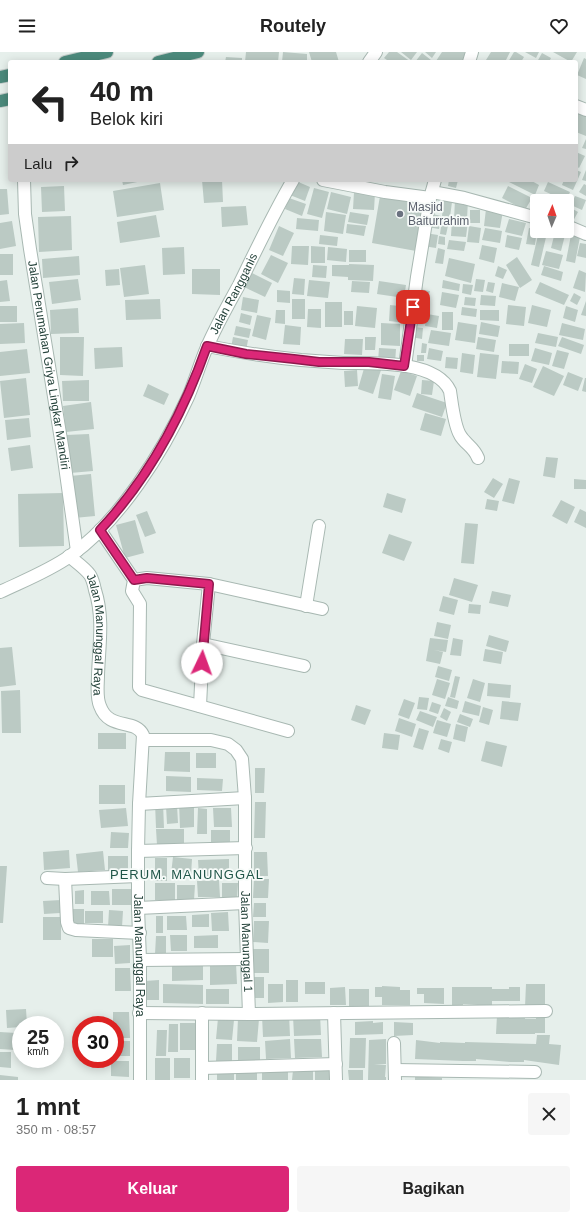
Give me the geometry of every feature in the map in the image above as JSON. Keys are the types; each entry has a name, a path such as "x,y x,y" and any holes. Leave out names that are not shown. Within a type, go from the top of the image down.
{"highway":[{"path":"73,60 106,52"},
{"path":"166,60 198,52"}],"street":[{"name":"Jalan Perumahan Griya Lingkar Mandiri","path":"24,182 25,214 30,249 63,452 73,554"},
{"name":"Jalan Rangganis","path":"0,592 49,568 73,554 91,540 124,503 139,483 165,441 188,397 207,346 292,182"},
{"path":"333,182 384,192 464,198 530,216"},
{"path":"404,366 417,277 434,182"},
{"path":"574,229 586,234"},
{"path":"207,346 246,354 319,362 369,362 404,366 427,372 444,381 450,392 457,428 461,437 475,451 478,458"},
{"path":"306,606 320,526"},
{"path":"100,530 134,580 132,590 140,604 139,687 142,690 288,731"},
{"name":"Jalan Manunggal Raya","path":"73,554 89,574 93,581 97,595 101,624 99,653 99,705 106,716 113,721 120,724 137,727 142,732 144,740 139,804 138,851 138,908 140,933 140,1080"},
{"path":"134,580 147,578 209,584 322,609"},
{"path":"200,706 203,644 209,584"},
{"path":"203,644 304,666"},
{"name":"Jalan Manunggal 1","path":"144,740 211,740 228,744 236,750 242,759 246,848 245,903 249,1014"},
{"path":"139,804 244,798"},
{"path":"138,851 246,848"},
{"path":"47,878 65,879 138,876"},
{"path":"65,879 67,922 69,928 76,930 140,933"},
{"path":"138,908 245,903"},
{"path":"140,960 247,959"},
{"path":"139,1013 249,1014 546,1011"},
{"path":"202,1013 202,1080"},
{"path":"334,1013 336,1080"},
{"path":"394,1043 395,1075 535,1072"},
{"path":"202,1068 336,1064"}],"building":[{"path":"246,52 279,52 278,60 245,60"},
{"path":"283,52 307,54 307,60 282,60"},
{"path":"309,52 336,52 338,60 311,60"},
{"path":"389,52 397,52 408,60 387,60 384,58"},
{"path":"401,52 417,52 411,60"},
{"path":"425,52 436,52 432,58"},
{"path":"442,52 464,52 468,54 464,60 437,60"},
{"path":"491,52 510,52 506,60 486,60"},
{"path":"514,52 524,57 522,60 509,60"},
{"path":"525,52 539,52 536,58"},
{"path":"553,52 577,52 572,60 567,60"},
{"path":"422,53 431,60 417,60"},
{"path":"542,53 551,58 550,60 538,60"},
{"path":"226,57 242,58 242,60 225,60"},
{"path":"584,58 586,59 586,79 578,75"},
{"path":"579,110 586,113 586,136 578,133"},
{"path":"586,139 586,149 582,148"},
{"path":"578,153 585,156 579,168 578,167"},
{"path":"586,170 586,181 582,180"},
{"path":"578,171 581,172 578,179"},
{"path":"122,182 137,182 123,185"},
{"path":"202,182 222,182 223,202 204,203"},
{"path":"296,182 310,187 305,201 290,195"},
{"path":"449,182 458,182 456,188 448,186"},
{"path":"509,182 534,182 539,185 535,194 533,194"},
{"path":"548,182 570,192 569,194 551,194 544,191"},
{"path":"563,182 577,182 573,190 562,185"},
{"path":"160,183 164,210 117,217 113,191"},
{"path":"584,184 586,185 586,196 579,192"},
{"path":"64,186 65,211 42,212 41,187"},
{"path":"508,186 530,197 530,201 525,210 502,198"},
{"path":"314,188 329,192 322,218 307,214"},
{"path":"0,189 7,189 9,214 0,215"},
{"path":"331,192 351,197 347,214 327,209"},
{"path":"354,192 375,193 374,210 353,209"},
{"path":"380,196 424,204 416,251 372,243"},
{"path":"575,196 586,200 582,210 574,206"},
{"path":"289,198 306,204 302,216 285,209"},
{"path":"455,200 468,200 467,219 454,219"},
{"path":"444,201 452,202 450,217 442,216"},
{"path":"246,206 248,225 222,227 221,207"},
{"path":"486,209 503,211 500,228 484,226"},
{"path":"470,210 480,210 480,223 470,223"},
{"path":"574,210 578,212 574,219"},
{"path":"326,212 346,215 343,234 324,231"},
{"path":"350,212 369,215 367,225 348,222"},
{"path":"429,213 441,216 439,229 427,227"},
{"path":"156,215 160,237 120,243 117,222"},
{"path":"71,216 72,250 39,252 38,217"},
{"path":"297,218 319,220 318,231 296,229"},
{"path":"509,219 526,223 522,236 505,232"},
{"path":"442,220 449,221 446,235 440,234"},
{"path":"452,220 468,221 466,237 451,236"},
{"path":"12,221 16,246 0,249 0,223"},
{"path":"347,224 366,226 364,236 346,233"},
{"path":"279,226 294,233 283,256 269,250"},
{"path":"469,226 481,228 479,243 467,242"},
{"path":"485,228 502,231 500,243 482,240"},
{"path":"530,228 530,238 536,238 535,245 526,244"},
{"path":"425,233 438,235 436,248 423,246"},
{"path":"320,235 338,237 337,246 319,244"},
{"path":"507,235 522,238 519,250 505,247"},
{"path":"439,236 445,237 445,245 438,244"},
{"path":"574,236 580,237 575,263 566,261 570,238 574,238"},
{"path":"537,238 546,238 539,267 531,265"},
{"path":"554,238 564,238 561,251 551,248"},
{"path":"449,240 466,242 464,251 447,249"},
{"path":"580,243 586,244 586,258 577,256"},
{"path":"482,245 497,248 494,263 479,259"},
{"path":"292,246 309,246 308,265 291,264"},
{"path":"311,246 325,247 325,263 311,263"},
{"path":"184,247 185,274 163,275 162,248"},
{"path":"328,247 347,249 346,262 327,260"},
{"path":"438,248 445,250 443,264 435,263"},
{"path":"349,250 366,250 366,262 349,262"},
{"path":"546,251 563,255 559,269 542,265"},
{"path":"0,254 13,254 13,275 0,275"},
{"path":"271,255 288,263 278,283 261,274"},
{"path":"79,256 80,275 43,278 42,259"},
{"path":"517,257 532,280 520,288 506,265"},
{"path":"449,258 475,264 471,283 445,276"},
{"path":"145,265 149,294 124,297 120,268"},
{"path":"313,265 327,266 326,278 312,277"},
{"path":"332,265 374,265 373,281 348,280 348,277 332,276"},
{"path":"498,266 507,270 503,279 495,276"},
{"path":"544,266 563,272 561,281 541,275"},
{"path":"119,269 120,285 106,286 105,270"},
{"path":"192,269 220,269 220,295 192,294"},
{"path":"579,270 586,273 585,292 573,288"},
{"path":"252,273 272,283 265,297 244,287"},
{"path":"294,278 305,279 304,295 292,294"},
{"path":"78,279 81,300 52,304 49,282"},
{"path":"476,279 485,280 483,292 474,291"},
{"path":"7,280 10,301 0,302 0,281"},
{"path":"309,280 330,282 328,298 307,296"},
{"path":"443,280 460,284 459,291 442,288"},
{"path":"352,281 370,282 369,293 351,292"},
{"path":"379,281 406,285 404,298 377,294"},
{"path":"488,282 495,283 493,293 486,291"},
{"path":"540,282 569,295 564,305 535,293"},
{"path":"502,283 519,287 515,301 499,297"},
{"path":"463,284 473,285 471,295 462,293"},
{"path":"419,289 430,291 427,305 417,303"},
{"path":"277,290 290,291 290,303 277,302"},
{"path":"442,292 459,295 456,308 440,305"},
{"path":"574,293 581,297 577,305 570,301"},
{"path":"481,295 496,296 495,306 480,305"},
{"path":"243,297 259,300 257,313 241,310"},
{"path":"465,297 476,298 475,306 464,305"},
{"path":"160,299 161,319 126,320 125,300"},
{"path":"292,299 305,299 305,319 292,319"},
{"path":"586,301 586,316 581,315"},
{"path":"325,302 342,302 342,327 325,327"},
{"path":"390,305 408,307 407,323 389,321"},
{"path":"508,305 526,307 524,326 506,324"},
{"path":"532,305 551,310 547,327 528,323"},
{"path":"0,306 17,306 17,322 0,322"},
{"path":"357,306 377,308 375,328 355,326"},
{"path":"566,306 578,310 575,322 563,318"},
{"path":"462,307 477,309 476,317 461,315"},
{"path":"78,308 79,333 51,334 50,310"},
{"path":"308,309 321,309 321,328 307,327"},
{"path":"276,310 285,310 285,324 275,323"},
{"path":"480,310 499,310 499,321 480,320"},
{"path":"344,311 353,311 353,325 344,325"},
{"path":"442,312 453,312 453,330 442,330"},
{"path":"241,313 252,316 250,325 239,322"},
{"path":"427,314 439,316 437,328 425,326"},
{"path":"257,315 271,318 266,340 252,336"},
{"path":"458,322 477,325 475,343 455,340"},
{"path":"481,322 500,326 498,337 479,334"},
{"path":"24,323 25,343 0,344 0,324"},
{"path":"381,323 400,324 400,346 381,345"},
{"path":"562,323 585,329 583,340 559,335"},
{"path":"285,325 301,327 300,345 283,344"},
{"path":"236,326 251,329 249,338 234,335"},
{"path":"413,327 423,328 422,339 411,337"},
{"path":"431,330 451,333 449,346 428,343"},
{"path":"538,333 558,337 556,347 535,343"},
{"path":"60,337 84,337 83,376 60,375"},
{"path":"233,337 248,340 246,351 231,348"},
{"path":"365,337 376,337 375,350 365,350"},
{"path":"478,337 496,340 494,352 476,349"},
{"path":"562,337 584,345 581,354 558,346"},
{"path":"345,339 363,339 362,355 344,354"},
{"path":"422,343 427,344 426,353 421,353"},
{"path":"509,344 529,344 529,356 509,356"},
{"path":"122,347 123,367 95,369 94,348"},
{"path":"379,348 396,349 395,363 378,362"},
{"path":"429,348 443,351 441,361 427,359"},
{"path":"535,348 552,353 549,365 531,361"},
{"path":"27,349 30,373 0,376 0,352"},
{"path":"557,350 569,353 564,369 552,366"},
{"path":"462,353 475,355 473,374 460,372"},
{"path":"480,353 499,355 496,379 477,377"},
{"path":"417,355 424,355 424,361 417,361"},
{"path":"446,357 458,358 457,369 445,368"},
{"path":"502,361 519,362 518,374 501,373"},
{"path":"525,364 537,369 532,383 519,379"},
{"path":"365,365 381,370 373,394 358,389"},
{"path":"543,366 564,376 554,396 533,387"},
{"path":"357,370 358,386 345,387 344,371"},
{"path":"401,371 417,376 410,396 394,390"},
{"path":"568,372 583,378 578,391 563,385"},
{"path":"382,374 395,376 391,400 378,398"},
{"path":"26,378 30,415 4,418 0,381"},
{"path":"586,378 586,392 582,391"},
{"path":"89,380 89,401 63,401 62,381"},
{"path":"422,380 434,381 432,395 421,394"},
{"path":"148,384 169,394 164,405 143,396"},
{"path":"417,393 447,403 442,417 412,407"},
{"path":"91,402 94,429 66,432 63,406"},
{"path":"425,413 446,419 441,436 420,430"},
{"path":"29,418 31,437 7,440 5,420"},
{"path":"89,434 93,471 70,473 66,435"},
{"path":"30,445 33,468 11,471 8,448"},
{"path":"546,457 558,458 555,478 543,476"},
{"path":"91,474 95,516 74,518 70,476"},
{"path":"493,478 503,484 494,498 484,492"},
{"path":"509,478 520,481 514,504 502,501"},
{"path":"574,479 586,480 586,489 574,489"},
{"path":"63,493 64,546 19,547 18,494"},
{"path":"387,493 406,499 402,513 383,507"},
{"path":"487,499 499,501 497,511 485,509"},
{"path":"561,500 575,507 567,524 552,516"},
{"path":"580,509 586,512 586,528 574,522"},
{"path":"147,511 156,533 145,537 136,515"},
{"path":"135,520 144,553 125,558 116,525"},
{"path":"465,523 478,524 474,564 461,563"},
{"path":"389,534 412,542 404,561 382,553"},
{"path":"454,578 478,585 472,602 449,595"},
{"path":"492,591 511,595 508,607 489,603"},
{"path":"443,596 458,600 454,615 439,611"},
{"path":"469,604 481,605 480,614 468,613"},
{"path":"437,622 451,625 448,639 434,636"},
{"path":"489,635 509,641 506,652 486,646"},
{"path":"430,638 448,640 446,652 434,650 443,652 440,664 426,661"},
{"path":"453,638 463,640 461,656 450,655"},
{"path":"12,647 16,685 0,687 0,648"},
{"path":"485,649 503,652 501,664 483,661"},
{"path":"438,666 452,670 449,681 435,677"},
{"path":"455,676 460,677 455,698 450,697"},
{"path":"437,679 450,683 445,699 432,695"},
{"path":"473,679 485,683 480,702 467,698"},
{"path":"488,683 511,685 510,698 487,696"},
{"path":"20,690 21,733 2,733 1,691"},
{"path":"419,697 429,698 427,710 417,709"},
{"path":"448,697 459,701 457,709 445,706"},
{"path":"404,699 415,703 409,719 398,715"},
{"path":"465,701 481,706 479,716 462,712"},
{"path":"502,701 521,703 518,721 500,719"},
{"path":"432,702 441,705 438,714 429,711"},
{"path":"356,705 371,710 365,725 351,720"},
{"path":"483,707 493,710 489,725 479,722"},
{"path":"444,708 451,712 447,721 440,717"},
{"path":"420,711 437,717 433,727 416,720"},
{"path":"460,714 473,719 470,727 457,722"},
{"path":"399,718 416,724 412,737 395,731"},
{"path":"437,720 451,724 447,737 433,733"},
{"path":"456,724 468,727 465,742 453,739"},
{"path":"419,728 429,731 423,750 413,747"},
{"path":"98,733 126,733 126,749 98,749"},
{"path":"384,733 400,735 398,750 382,748"},
{"path":"441,739 452,742 449,753 438,749"},
{"path":"486,741 507,746 502,767 481,761"},
{"path":"165,752 190,752 190,772 164,771"},
{"path":"196,753 216,753 216,768 196,768"},
{"path":"255,768 265,768 264,793 255,793"},
{"path":"166,776 191,777 191,792 166,791"},
{"path":"197,778 223,779 222,791 197,790"},
{"path":"99,785 125,785 125,804 99,804"},
{"path":"255,802 266,802 265,838 254,838"},
{"path":"155,803 163,803 164,828 156,828"},
{"path":"179,803 194,803 194,827 180,828"},
{"path":"177,805 178,823 167,824 166,806"},
{"path":"126,808 128,826 101,828 99,810"},
{"path":"198,808 207,809 207,834 197,834"},
{"path":"213,808 231,808 232,827 214,827"},
{"path":"156,829 184,829 184,844 157,845"},
{"path":"211,830 230,830 230,842 211,842"},
{"path":"111,832 129,833 128,848 110,848"},
{"path":"69,850 70,868 44,870 43,852"},
{"path":"103,851 105,870 78,872 76,854"},
{"path":"254,852 267,852 268,876 254,876"},
{"path":"108,856 128,856 128,872 108,872"},
{"path":"173,857 192,859 191,875 171,874"},
{"path":"155,858 167,858 167,881 155,881"},
{"path":"229,859 229,876 199,876 198,860"},
{"path":"0,866 7,866 3,923 0,923"},
{"path":"254,879 269,879 268,898 253,898"},
{"path":"219,880 220,897 198,897 197,881"},
{"path":"155,883 175,883 175,900 155,900"},
{"path":"222,883 238,883 237,900 222,900"},
{"path":"177,885 195,885 194,900 177,900"},
{"path":"112,889 134,889 134,905 112,905"},
{"path":"84,890 84,904 75,904 75,891"},
{"path":"91,891 109,891 110,905 91,905"},
{"path":"61,900 60,913 44,914 43,901"},
{"path":"254,903 266,903 266,917 253,917"},
{"path":"72,909 84,909 84,924 72,924"},
{"path":"109,910 123,911 122,927 108,927"},
{"path":"85,911 103,911 103,923 85,923"},
{"path":"228,912 229,931 212,931 211,913"},
{"path":"209,914 209,927 192,927 192,915"},
{"path":"156,916 163,916 163,933 156,933"},
{"path":"167,916 186,916 187,930 167,930"},
{"path":"43,917 61,917 61,940 43,940"},
{"path":"254,921 269,921 268,943 253,942"},
{"path":"170,935 187,935 187,951 171,951"},
{"path":"218,935 218,948 194,948 194,936"},
{"path":"156,936 166,936 166,954 155,954"},
{"path":"92,939 113,939 113,957 92,957"},
{"path":"130,945 130,963 115,964 114,946"},
{"path":"253,949 269,949 269,973 253,973"},
{"path":"236,963 237,984 210,985 210,964"},
{"path":"172,965 203,965 203,980 172,981"},
{"path":"115,968 130,968 131,991 115,991"},
{"path":"253,977 264,977 264,998 253,998"},
{"path":"159,980 159,1000 145,1000 145,981"},
{"path":"286,980 298,980 298,1002 286,1002"},
{"path":"305,982 325,982 325,994 305,994"},
{"path":"163,984 203,985 203,1004 163,1003"},
{"path":"268,984 283,984 283,1002 268,1003"},
{"path":"526,984 545,984 545,1008 525,1007"},
{"path":"382,986 400,987 400,990 410,990 410,1005 382,1005"},
{"path":"345,987 346,1005 330,1005 330,988"},
{"path":"375,987 382,987 382,997 375,997"},
{"path":"452,987 492,987 492,989 509,989 509,987 520,987 520,1001 492,1001 492,1006 463,1004 463,1008 452,1008"},
{"path":"417,988 444,988 444,1004 424,1003 424,994 417,994"},
{"path":"206,989 229,989 229,1004 206,1004"},
{"path":"349,989 369,989 369,1006 349,1006"},
{"path":"26,1009 26,1016 12,1016 12,1028 7,1028 6,1010"},
{"path":"113,1012 129,1012 130,1038 124,1038 124,1016 113,1016"},
{"path":"289,1014 290,1036 263,1037 262,1016"},
{"path":"320,1014 321,1035 294,1036 293,1016"},
{"path":"497,1015 525,1015 525,1019 536,1019 536,1015 545,1015 545,1033 496,1034"},
{"path":"218,1018 234,1020 232,1040 216,1039"},
{"path":"238,1018 259,1019 257,1042 237,1041"},
{"path":"373,1021 373,1023 383,1022 383,1034 355,1035 355,1022"},
{"path":"394,1022 413,1023 413,1035 394,1036"},
{"path":"180,1023 195,1023 195,1050 180,1050"},
{"path":"169,1024 178,1024 178,1052 168,1052"},
{"path":"157,1030 167,1030 166,1056 156,1056"},
{"path":"0,1032 12,1033 12,1050 0,1049"},
{"path":"537,1035 550,1035 549,1044 561,1045 559,1065 524,1060 524,1062 510,1062 476,1059 476,1061 463,1061 415,1059 416,1040 440,1043 465,1042 536,1044"},
{"path":"350,1038 366,1038 365,1068 349,1068"},
{"path":"290,1039 291,1058 266,1059 265,1041"},
{"path":"294,1039 321,1039 322,1057 295,1058"},
{"path":"386,1039 386,1064 374,1064 386,1065 386,1080 368,1080 369,1040"},
{"path":"124,1041 130,1041 130,1056 124,1056"},
{"path":"217,1044 232,1044 232,1062 216,1061"},
{"path":"238,1047 260,1047 260,1063 238,1063"},
{"path":"0,1052 11,1052 11,1068 0,1067"},
{"path":"155,1058 170,1058 170,1080 155,1080"},
{"path":"174,1058 190,1058 190,1078 174,1078"},
{"path":"124,1061 129,1061 129,1077 111,1076 111,1068 124,1068"},
{"path":"217,1068 234,1069 234,1080 217,1080"},
{"path":"262,1069 288,1070 288,1080 262,1080"},
{"path":"293,1070 313,1070 313,1080 292,1080"},
{"path":"315,1070 335,1071 335,1080 315,1080"},
{"path":"348,1070 363,1070 363,1080 349,1080"},
{"path":"236,1071 257,1071 257,1080 236,1080"},
{"path":"0,1075 18,1077 18,1080 0,1080"},
{"path":"415,1075 428,1075 428,1077 442,1078 442,1080 415,1080"}],"place":[{"name":"Masjid Baiturrahim","path":"400,214"}],"district":[{"name":"PERUM. MANUNGGAL","path":"187,874"}],"route":[{"path":"202,663 209,584 147,578 134,580 100,530 124,503 153,462 188,397 207,346 246,354 319,362 369,362 404,366 413,307"}]}
